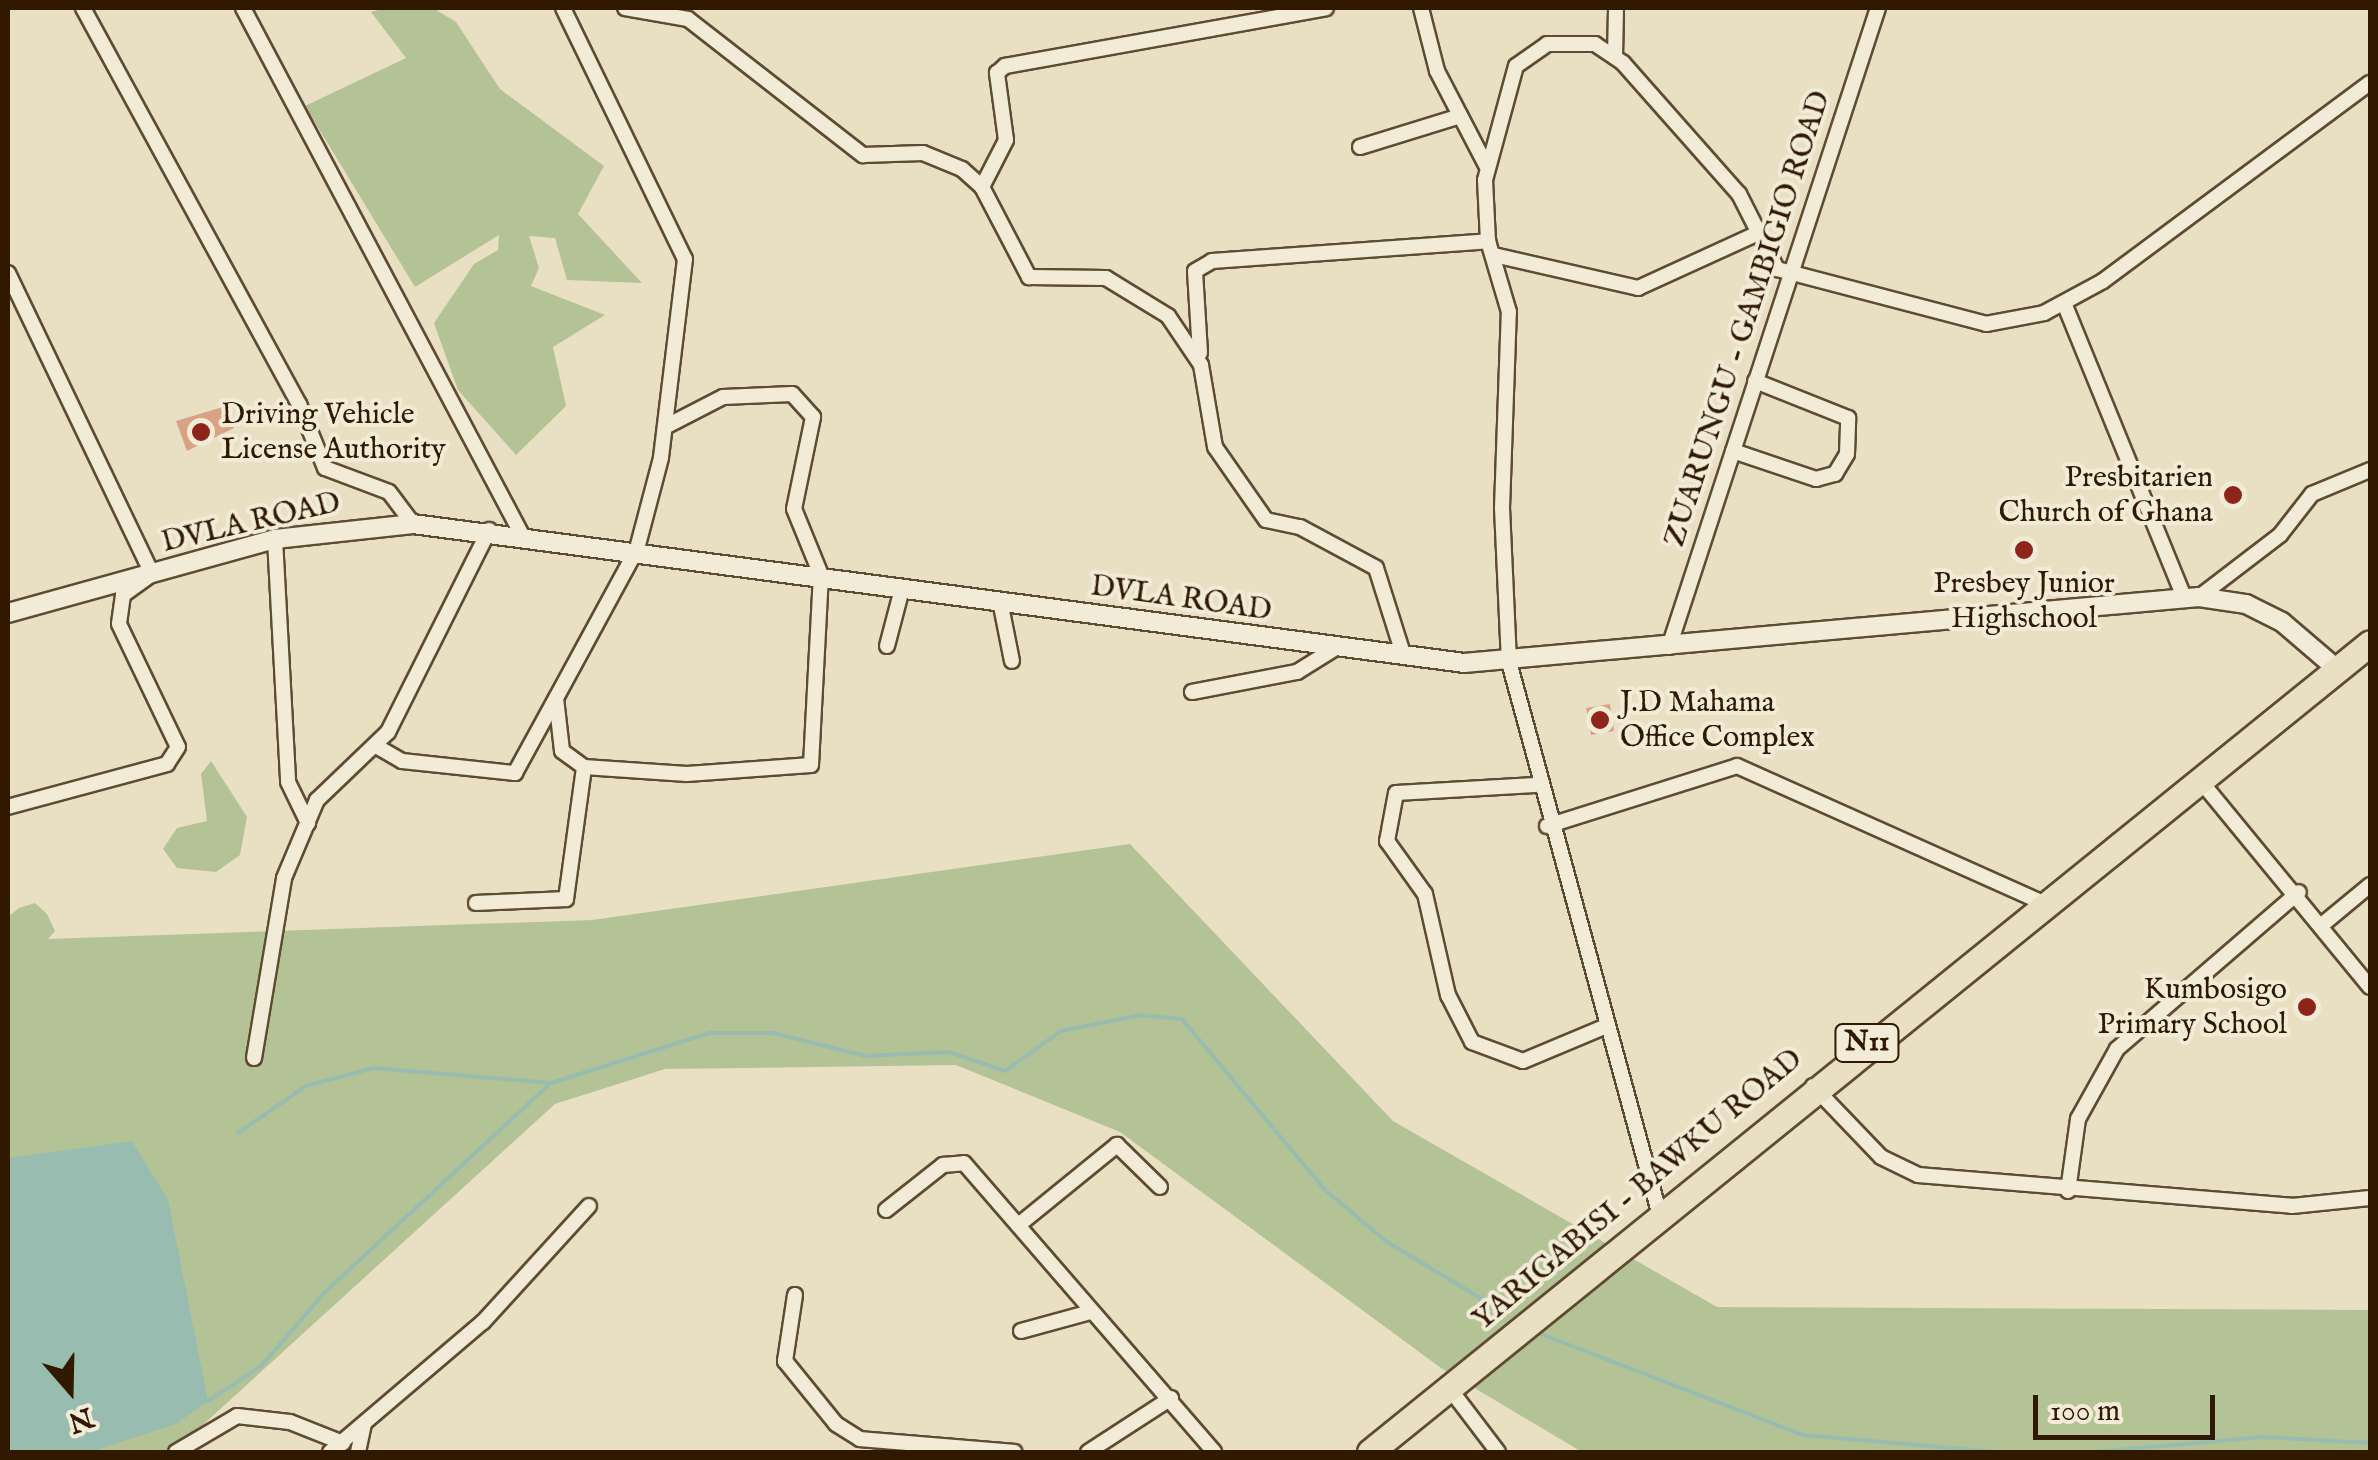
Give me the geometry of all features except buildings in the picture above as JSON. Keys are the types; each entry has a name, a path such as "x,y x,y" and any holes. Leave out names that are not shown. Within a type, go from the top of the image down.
{"highway":[{"name":"YARIGABISI - BAWKU ROAD","path":"1370,1452 1813,1086 2370,643"}],"street":[{"path":"83,8 299,404 324,468 389,492 413,524"},
{"path":"243,8 521,533"},
{"path":"376,746 402,761 515,773 637,549 666,427 684,245 563,8"},
{"path":"626,8 688,19 863,155 937,157 982,188 1030,277 1096,277 1122,287 1178,326 1201,365"},
{"path":"982,188 1006,140 997,73 1005,66 1326,8"},
{"path":"1421,8 1460,116 1487,168"},
{"path":"1615,56 1616,8"},
{"name":"ZUARUNGU - GAMBIGIO ROAD","path":"1669,647 1878,8"},
{"path":"1659,1212 1602,1028 1546,826 1509,662 1502,508 1509,312 1491,248 1487,168 1526,55 1565,40 1615,56 1744,200 1773,265 1986,324 2064,303 2369,86"},
{"path":"1360,146 1460,116"},
{"path":"1404,658 1376,568 1300,527 1266,520 1214,447 1201,365 1201,266 1491,248 1638,288 1758,233"},
{"path":"8,278 152,574 122,594 118,614 176,758 8,807"},
{"path":"2064,303 2192,598 2280,535 2312,494 2370,470"},
{"path":"1733,451 1826,478 1841,468 1854,432 1848,418 1755,381"},
{"path":"556,698 565,758 584,767 710,775 812,766 820,576 794,510 812,426 801,397 724,397 666,427"},
{"name":"DVLA ROAD","path":"8,613 275,539 413,524 521,533 1404,658 1509,662 2192,598 2246,604 2282,622 2338,670"},
{"path":"254,1058 284,878 316,800 376,746 489,530"},
{"path":"275,539 288,782 308,824"},
{"path":"887,646 902,589"},
{"path":"1000,601 1012,661"},
{"path":"1192,692 1297,672 1334,649"},
{"path":"1546,826 1737,766 2046,904"},
{"path":"476,904 566,899 584,767"},
{"path":"2199,779 2299,892 2370,986"},
{"path":"1535,785 1396,793 1387,840 1430,906 1448,995 1472,1042 1523,1060 1602,1028"},
{"path":"2323,924 2370,886"},
{"path":"2068,1191 2078,1119 2118,1049 2299,892"},
{"path":"1813,1086 1900,1170 2068,1191 2292,1206 2370,1198"},
{"path":"1021,1224 1117,1145 1160,1187"},
{"path":"886,1210 953,1161 1021,1224 1090,1312 1171,1398 1214,1452"},
{"path":"176,1452 237,1416 290,1422 336,1448 496,1310 589,1206"},
{"path":"795,1295 789,1371 863,1446 1014,1452"},
{"path":"1021,1332 1090,1312"},
{"path":"1450,1388 1498,1452"},
{"path":"1088,1452 1171,1398"},
{"path":"358,1452 364,1424"}],"green space":[{"path":"386,8 433,8 456,22 500,89 604,166 578,214 642,283 567,280 555,238 529,236 539,268 531,286 605,315 553,347 566,406 516,455 458,390 434,323 474,264 498,250 499,235 415,287 305,106 406,58 371,12"},
{"path":"211,761 247,817 240,855 216,872 177,868 163,849 177,828 207,821 201,774"},
{"path":"1130,844 1393,1121 1717,1307 2370,1310 2370,1452 1582,1452 1441,1368 1120,1132 956,1065 665,1069 555,1104 173,1452 8,1452 8,917 19,908 35,903 47,914 55,931 48,939 592,920"}],"water":[{"path":"132,1141 168,1200 208,1401 176,1424 90,1452 8,1452 8,1158"}],"waterway":[{"path":"208,1401 261,1366 325,1292 551,1083 710,1033 773,1033 866,1056 949,1052 1005,1071 1061,1031 1140,1015 1182,1019 1324,1189 1387,1242 1505,1313"},
{"path":"238,1133 306,1086 373,1068 550,1083"},
{"path":"1541,1334 1803,1435 1999,1452"},
{"path":"2094,1452 2263,1437 2370,1443"}],"place":[{"name":"Driving Vehicle License Authority","path":"201,432"},
{"name":"Presbitarien Church of Ghana","path":"2233,495"},
{"name":"Presbey Junior Highschool","path":"2024,550"},
{"name":"J.D Mahama Office Complex","path":"1600,720"},
{"name":"Kumbosigo Primary School","path":"2307,1007"}]}
